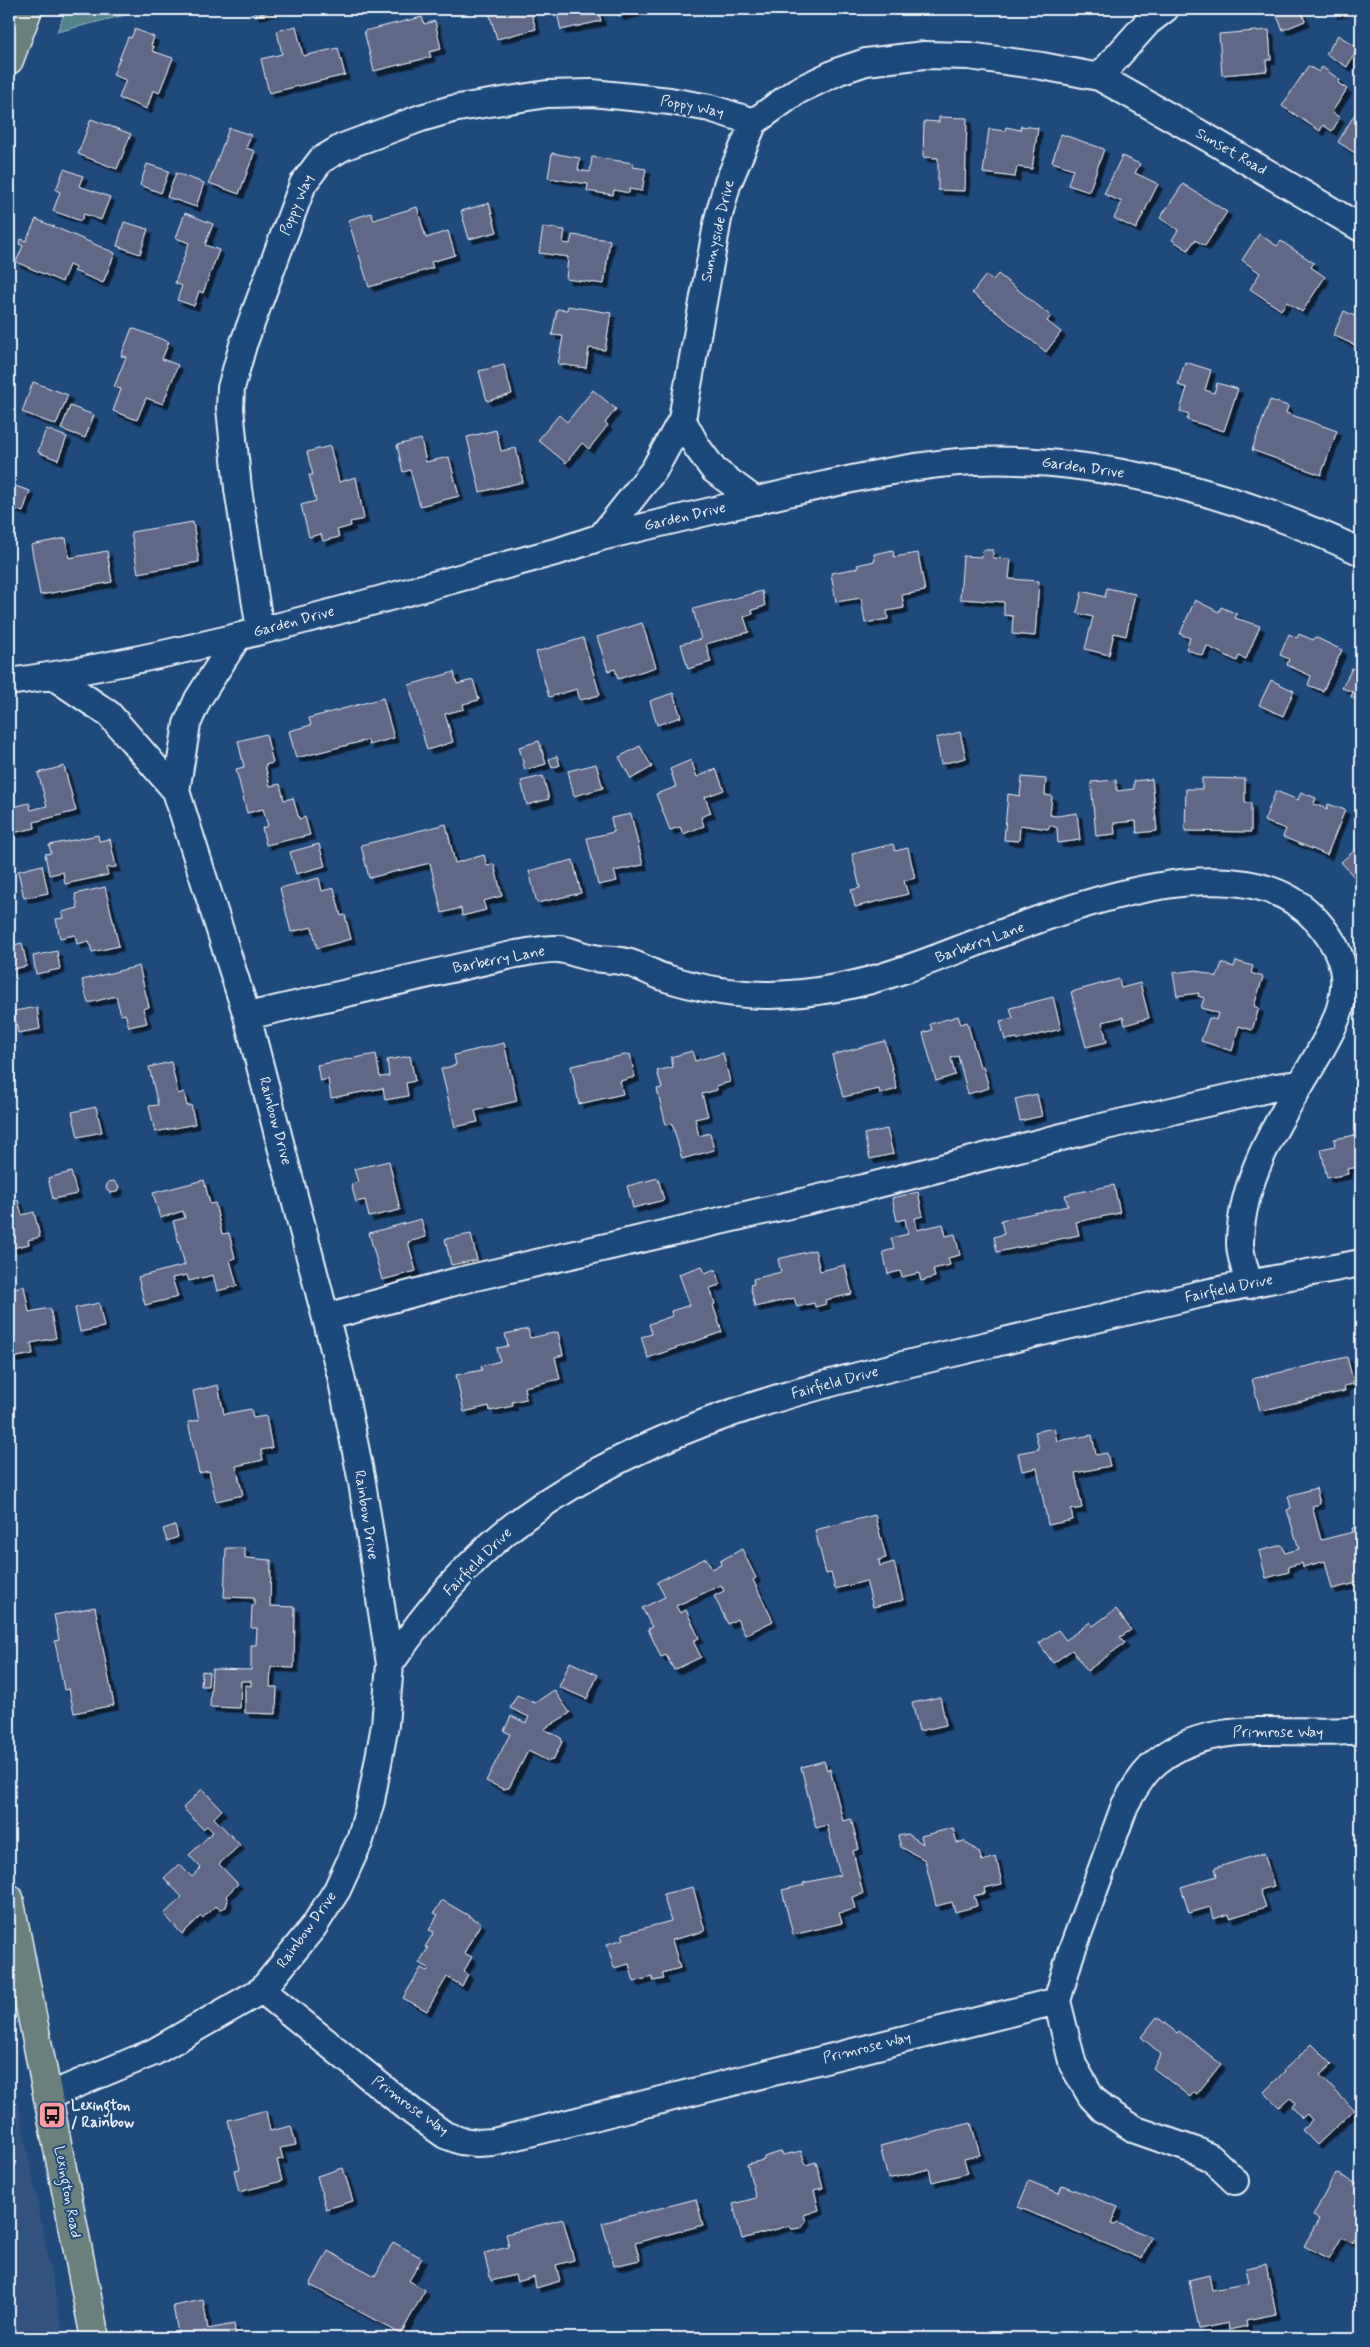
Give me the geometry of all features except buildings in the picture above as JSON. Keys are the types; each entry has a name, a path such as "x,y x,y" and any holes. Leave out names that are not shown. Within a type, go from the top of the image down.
{"main road":[{"path":"9,60 28,9"},
{"name":"Lexington Road","path":"9,1898 95,2338"}],"street":[{"path":"754,122 797,91 839,71 866,62 904,56 969,56 1042,66 1099,77 1148,22 1165,9"},
{"name":"Sunset Road","path":"1099,77 1208,138 1361,228"},
{"name":"Poppy Way","path":"249,634 230,408 231,388 243,345 303,184 321,160 343,147 436,113 548,94 592,93 670,101 710,108 754,122"},
{"name":"Sunnyside Drive","path":"601,537 654,470 682,420 718,219 729,178 754,122"},
{"path":"682,420 697,448 714,470 756,501"},
{"name":"Garden Drive","path":"9,682 53,676 249,634 559,551 601,537 866,475 912,467 974,461 1030,461 1102,468 1175,485 1240,505 1335,540 1361,552"},
{"name":"Rainbow Drive","path":"176,791 180,757 187,724 198,699 249,634"},
{"name":"Rainbow Drive","path":"48,2096 154,2052 262,1990 314,1926 337,1890 360,1840 371,1801 386,1725 390,1664 362,1482 342,1376 247,1016 176,791 109,714 53,676"},
{"name":"Barberry Lane","path":"247,1016 516,954 559,949 592,958 627,962 665,978 726,990 770,995 810,992 854,985 903,970 1120,894 1180,883 1230,881 1266,888 1293,901 1315,918 1328,934 1338,952 1344,974 1340,1009 1324,1045 1266,1146 1250,1187 1240,1246 1249,1285"},
{"path":"326,1317 458,1281 864,1188 1093,1129 1276,1087 1301,1084"},
{"name":"Fairfield Drive","path":"390,1664 416,1627 479,1556 524,1517 596,1470 671,1435 744,1407 853,1377 1249,1285 1361,1263"},
{"name":"Primrose Way","path":"262,1990 414,2113 446,2135 461,2141 493,2142 1057,2001 1070,1956 1125,1804 1151,1767 1166,1755 1195,1741 1228,1733 1250,1730 1332,1733 1361,1730"},
{"path":"1057,2001 1073,2065 1090,2096 1103,2109 1136,2130 1200,2152 1211,2158 1235,2181"}],"shaded area":[{"path":"9,2057 64,2338 9,2338"}],"green space":[{"path":"66,9 149,9 57,32"}],"place":[{"name":"Lexington / Rainbow","path":"52,2115"}]}
